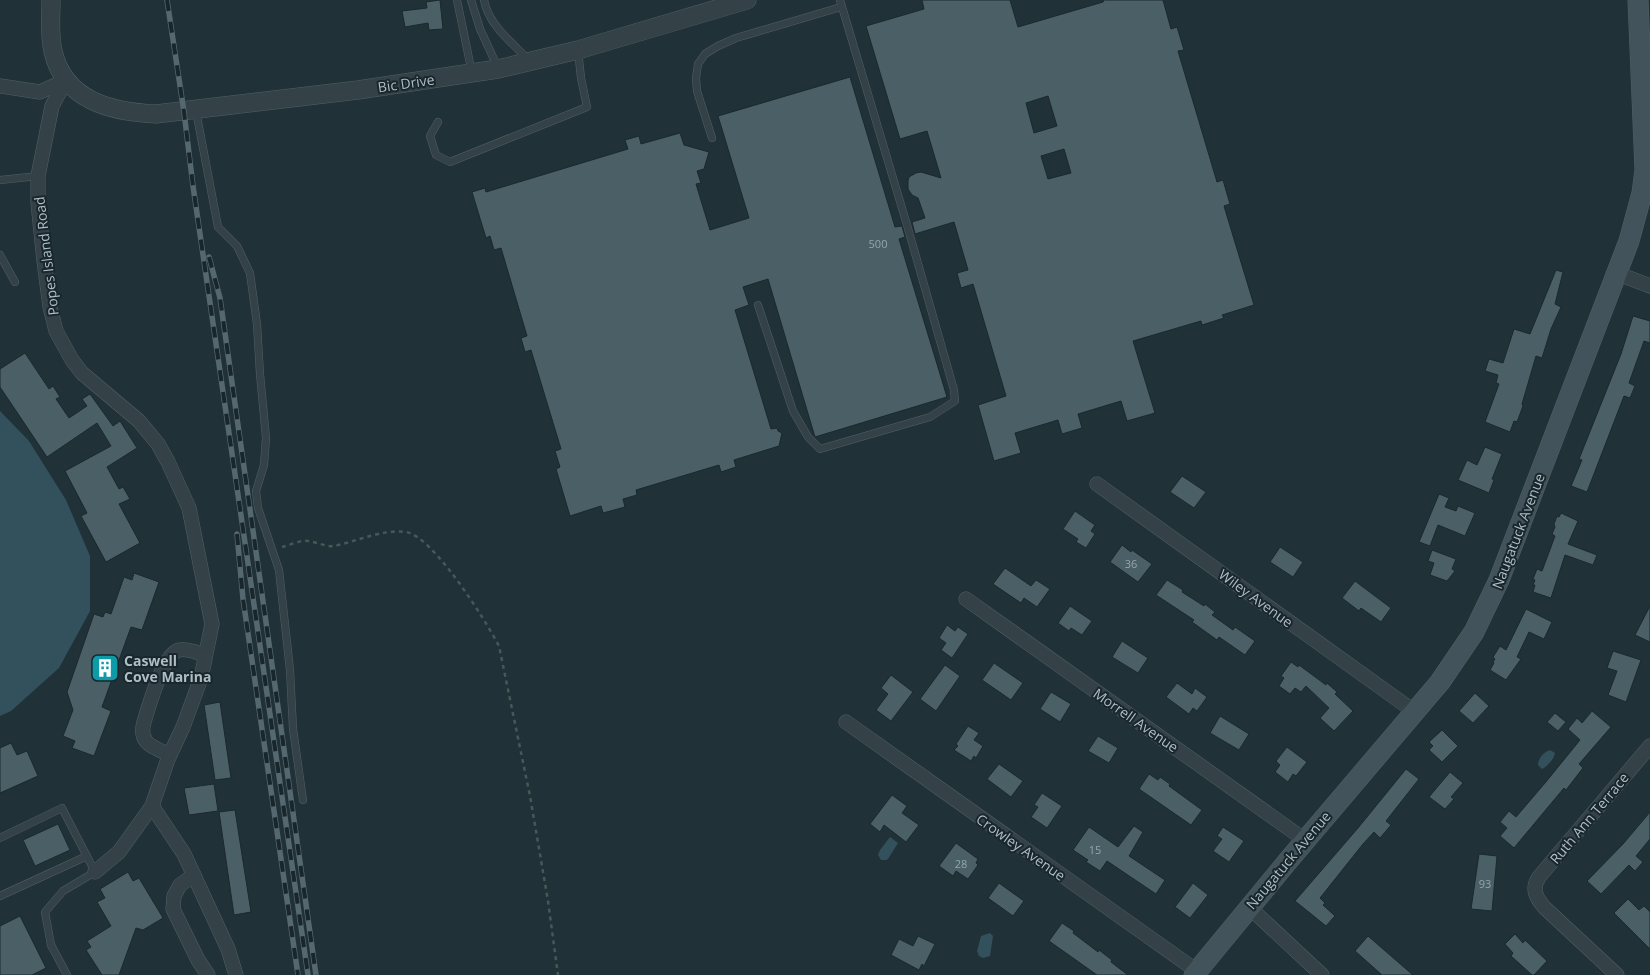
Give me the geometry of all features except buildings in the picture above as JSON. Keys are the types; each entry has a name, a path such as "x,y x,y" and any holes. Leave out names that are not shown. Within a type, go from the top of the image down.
{"main road":[{"name":"Naugatuck Avenue","path":"1196,973 1249,907 1415,712 1455,662 1474,632 1499,580 1616,274 1635,222 1642,193 1645,170 1638,0"}],"street":[{"path":"0,86 40,92 66,80 60,71 52,49 51,0"},
{"name":"Bic Drive","path":"66,80 89,100 120,110 156,114 196,110 358,90 531,62 747,0"},
{"name":"Popes Island Road","path":"66,80 52,106 38,176 38,204 43,251 50,307 56,331 72,360 82,373 139,421 158,444 172,470 190,508 212,624 201,678 152,806 119,852 95,872"},
{"path":"1616,274 1650,286"},
{"name":"Wiley Avenue","path":"1097,484 1415,712"},
{"name":"Morrell Avenue","path":"966,599 1305,840"},
{"path":"170,755 150,745 143,738 141,730 165,665 171,654 178,650 187,649 205,655"},
{"name":"Crowley Avenue","path":"846,722 1196,973"},
{"name":"Ruth Ann Terrace","path":"1617,975 1545,908 1535,893 1535,885 1539,877 1650,746"},
{"path":"152,806 184,854 228,949 236,975"},
{"path":"194,875 180,885 174,896 173,909 208,975"},
{"path":"1249,907 1322,975"}],"lane":[{"path":"457,0 472,73"},
{"path":"472,0 480,29 498,68"},
{"path":"484,0 491,17 501,32 531,62"},
{"path":"712,138 697,91 696,78 698,64 706,54 736,38 840,4 907,225 954,390 955,401 930,417 820,449 808,437 793,412 758,305"},
{"path":"438,122 430,136 436,155 450,162 587,107 578,50"},
{"path":"196,110 218,227 237,246 250,272 258,324 260,374 266,438 264,465 256,491 258,508 279,570 290,670 293,729 303,800"},
{"path":"0,180 38,176"},
{"path":"0,255 15,282"},
{"path":"0,838 62,808 95,872 63,891 45,912 51,945 67,975"},
{"path":"0,896 87,856"}],"path":[{"path":"273,549 306,541 332,546 389,532 408,532 425,542 464,590 499,646 530,796 548,901 558,975"}],"water":[{"path":"0,411 29,441 66,500 90,556 90,611 59,668 11,711 0,716"},
{"path":"1550,750 1555,753 1550,762 1542,769 1538,765 1539,760 1543,754"},
{"path":"890,837 898,843 888,859 881,860 878,855"},
{"path":"990,933 993,936 990,956 983,958 979,956 977,951 981,936"}],"railway":[{"path":"167,0 308,975"},
{"path":"209,257 220,298 316,975"},
{"path":"237,534 243,599 298,975"}],"place":[{"name":"Caswell Cove Marina","path":"105,668"}]}
